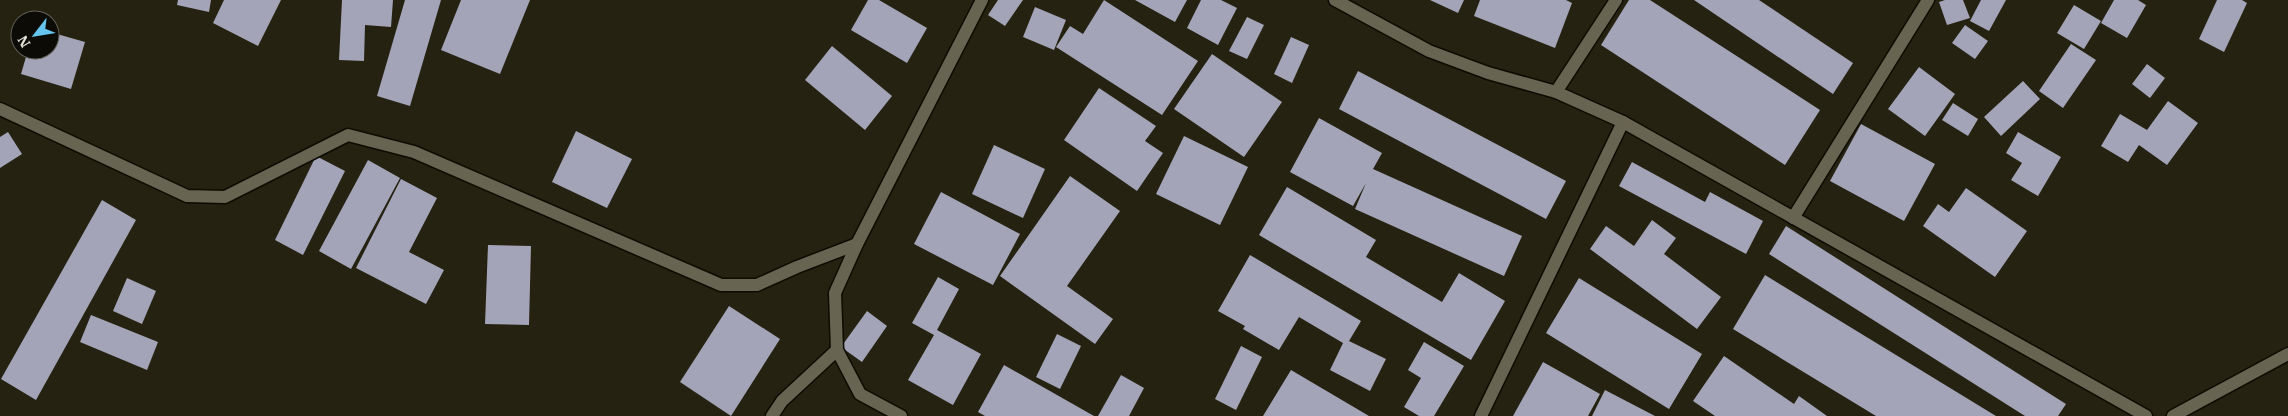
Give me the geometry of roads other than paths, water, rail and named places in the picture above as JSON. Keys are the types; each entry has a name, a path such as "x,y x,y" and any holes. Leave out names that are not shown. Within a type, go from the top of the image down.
{"street":[{"path":"901,416 860,394 837,350 835,294 857,244 982,0"},
{"path":"1335,0 1428,51 1488,73 1556,92 1623,122 2146,416"},
{"path":"1556,92 1616,0"},
{"path":"1793,218 1928,0"},
{"path":"0,109 187,196 225,197 348,135 414,152 721,285 757,285 857,244"},
{"path":"1481,416 1623,122"},
{"path":"772,416 782,401 837,350"},
{"path":"2173,416 2288,354"}]}
